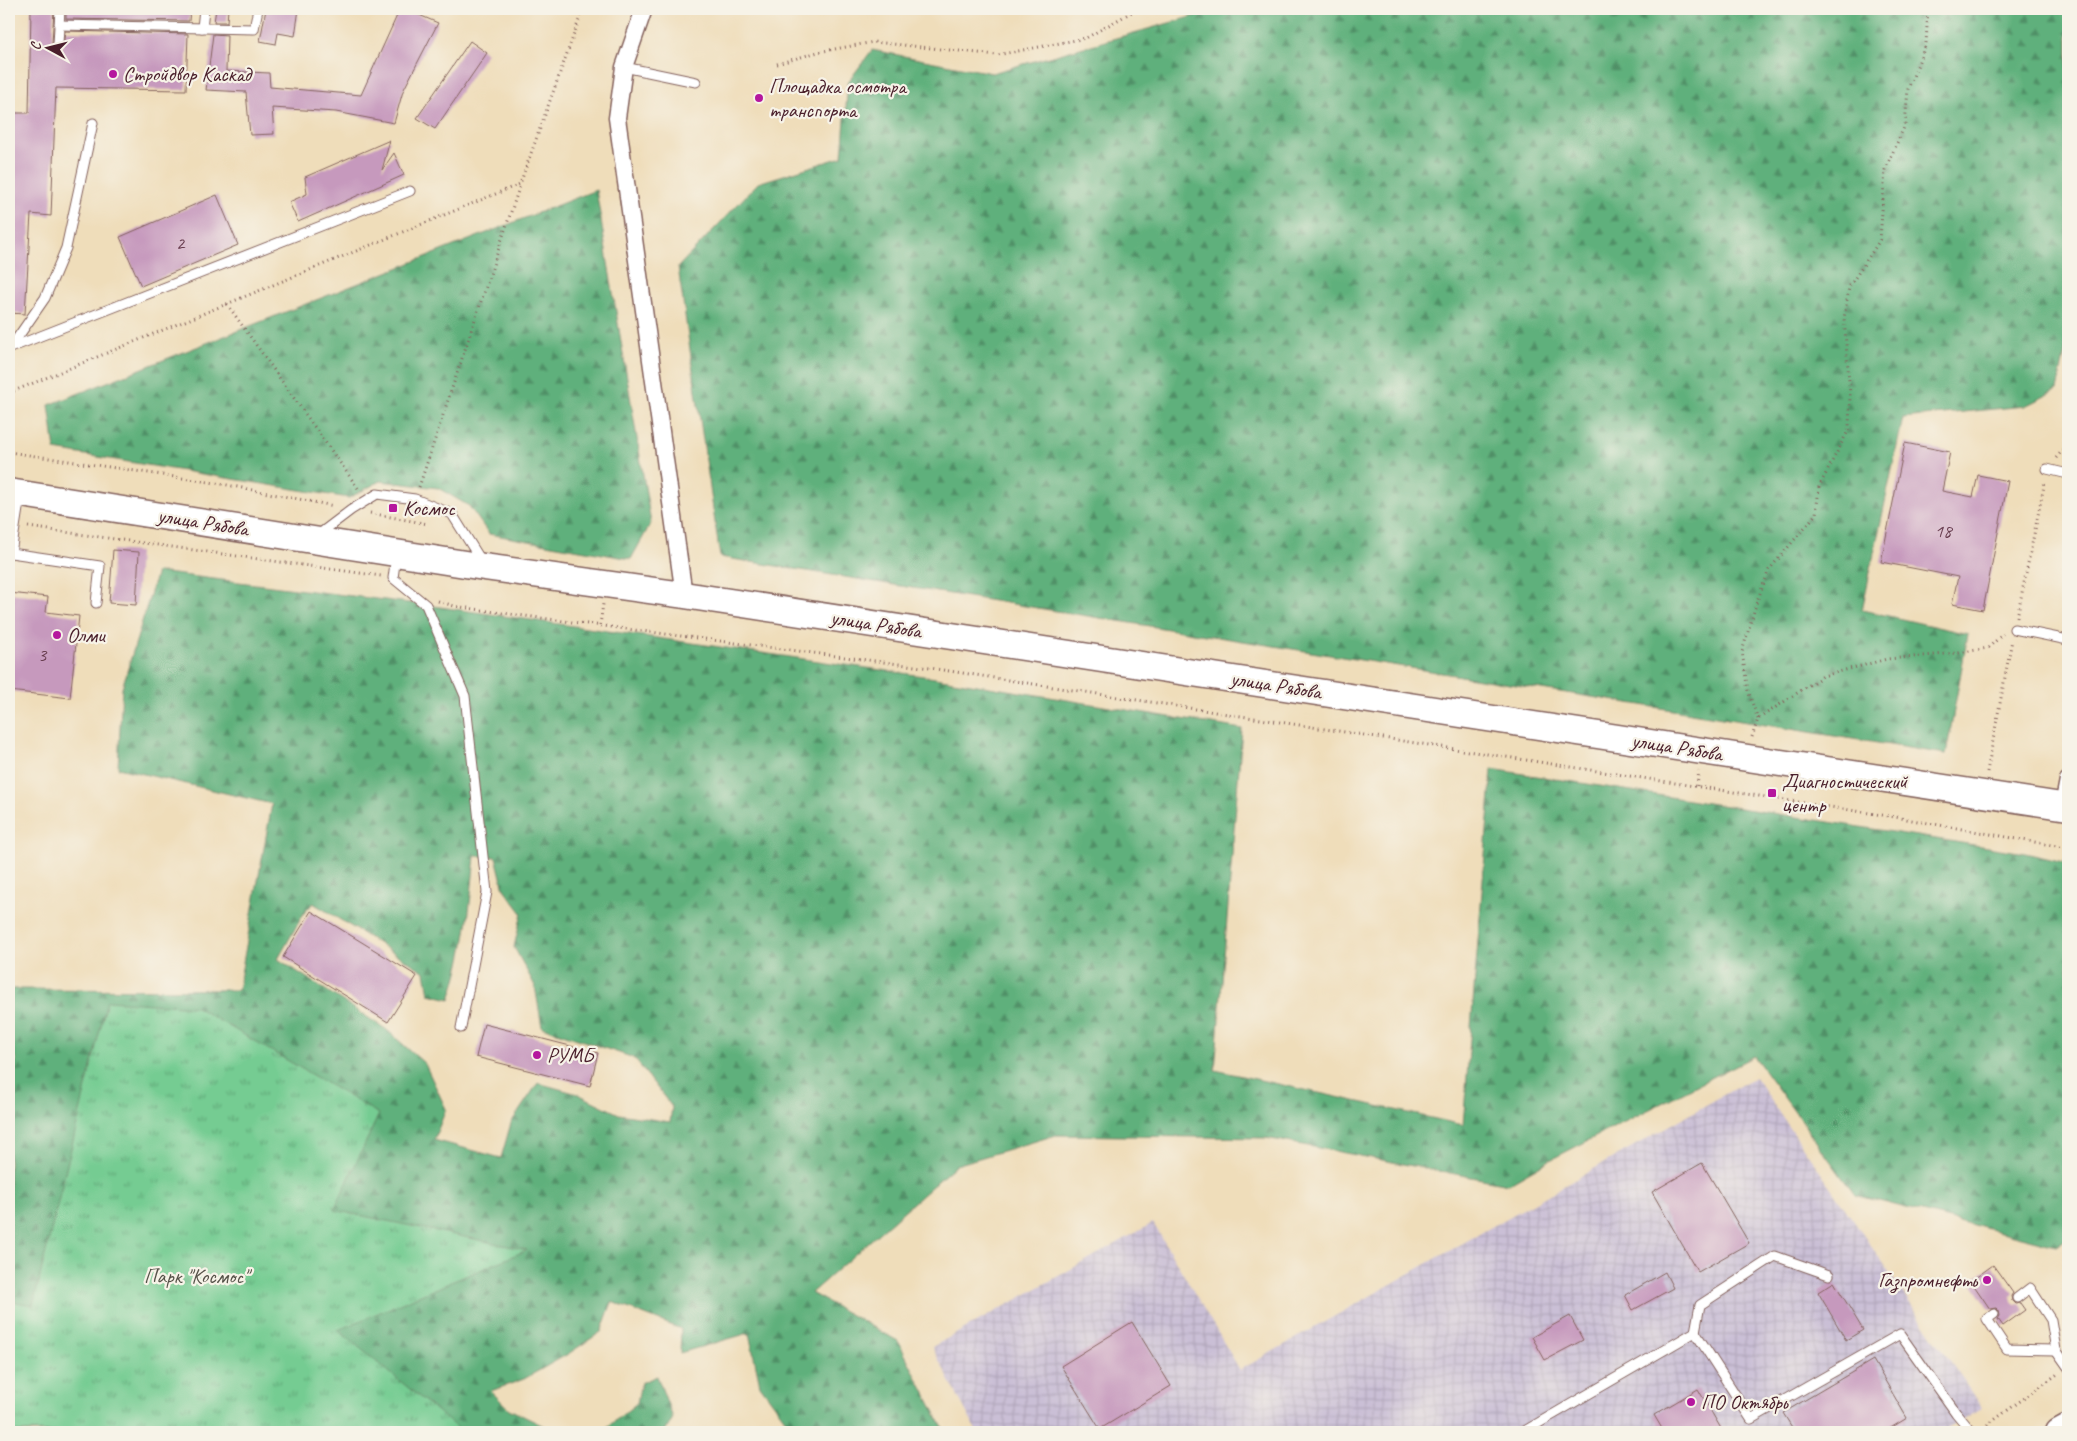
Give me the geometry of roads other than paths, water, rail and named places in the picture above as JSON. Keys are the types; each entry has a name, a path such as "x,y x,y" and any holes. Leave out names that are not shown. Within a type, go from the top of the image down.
{"main road":[{"name":"улица Рябова","path":"15,493 484,567 2067,792"},
{"path":"2060,1432 2068,1427"}],"street":[{"path":"644,9 624,67 617,118 684,595"}],"lane":[{"path":"58,44 60,9"},
{"path":"202,28 204,9"},
{"path":"59,25 254,30 258,9"},
{"path":"624,67 696,82"},
{"path":"10,348 45,298 66,248 93,123"},
{"path":"10,348 410,191"},
{"path":"2047,469 2068,474"},
{"path":"15,493 16,525 10,553 100,566 96,603"},
{"path":"313,539 351,510 377,494 415,499 452,514 484,567"},
{"path":"397,552 393,578 426,605 465,696 487,892 461,1028"},
{"path":"2015,626 2068,640"},
{"path":"1829,1275 1775,1256 1700,1305 1695,1332 1751,1419 1900,1334 1972,1432"},
{"path":"2017,1298 2030,1288 2051,1320 2056,1350 2068,1366"},
{"path":"1994,1314 1987,1319 2007,1349 2056,1350"},
{"path":"1523,1432 1695,1332"}],"place":[{"name":"Стройдвор Каскад","path":"113,74"},
{"name":"Площадка осмотра транспорта","path":"759,98"},
{"name":"Космос","path":"393,508"},
{"name":"Олми","path":"57,635"},
{"name":"Диагностический центр","path":"1772,793"},
{"name":"РУМБ","path":"537,1055"},
{"name":"Газпромнефть","path":"1987,1280"},
{"name":"ПО Октябрь","path":"1691,1402"}],"park label":[{"name":"Парк \"Космос\"","path":"196,1276"}]}
